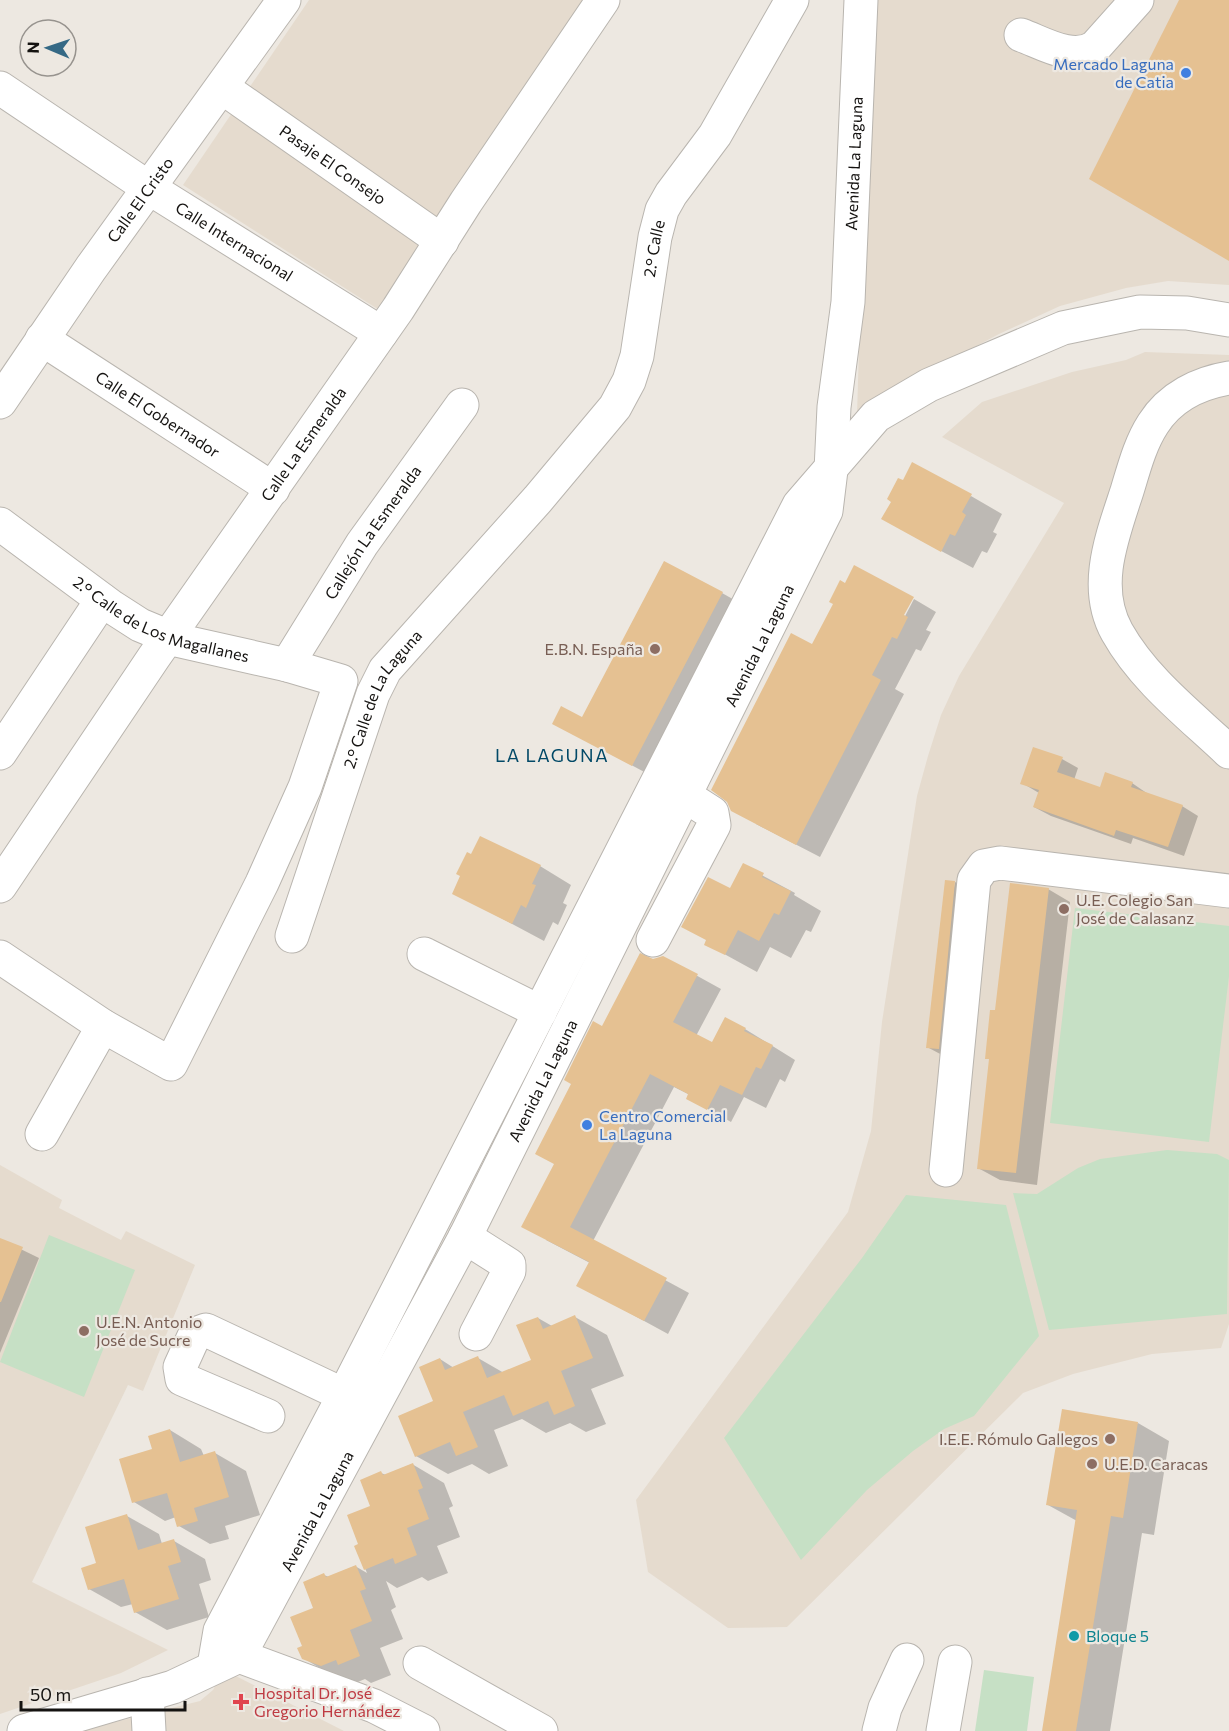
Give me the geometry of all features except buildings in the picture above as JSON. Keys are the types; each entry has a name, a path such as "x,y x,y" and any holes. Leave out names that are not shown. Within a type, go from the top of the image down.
{"street":[{"name":"Calle El Cristo","path":"0,402 42,339 284,0"},
{"name":"Calle La Esmeralda","path":"0,886 168,638 381,333 603,0"},
{"name":"2.° Calle","path":"538,499 615,407 629,381 637,356 655,237 662,210 671,194 715,135 792,0"},
{"name":"Avenida La Laguna","path":"227,1661 465,1237 826,511 831,470 834,407 848,302 861,0"},
{"path":"1021,35 1075,54 1087,53 1137,0"},
{"name":"Calle Internacional","path":"0,88 149,188 381,333"},
{"name":"Pasaje El Consejo","path":"223,88 442,240"},
{"name":"Avenida La Laguna","path":"227,1661 220,1631 344,1395 799,505 831,470 849,443 876,416 928,385 1064,328 1140,312 1187,313 1229,320"},
{"name":"Calle El Gobernador","path":"42,339 273,489"},
{"path":"1229,378 1205,382 1185,393 1154,422 1139,452 1107,554 1105,582 1108,610 1117,632 1145,673 1229,752"},
{"name":"Callejón La Esmeralda","path":"287,665 362,544 462,405"},
{"name":"2.° Calle de La Laguna","path":"292,936 373,694 385,670 538,499"},
{"name":"2.° Calle de Los Magallanes","path":"0,524 102,600 140,625 168,638 287,665 341,681 296,808 262,884 171,1064 103,1026"},
{"path":"0,753 102,600"},
{"path":"653,939 714,825 712,813 684,795"},
{"path":"946,1170 974,880 984,866 1000,863 1229,891"},
{"path":"424,954 540,1012"},
{"path":"0,957 103,1026 42,1134"},
{"path":"465,1237 509,1265 509,1271 476,1334"},
{"path":"268,1416 182,1379 180,1367 195,1334 206,1330 344,1395"},
{"path":"879,1731 885,1708 907,1660"},
{"path":"24,1731 192,1679 227,1661 374,1706 423,1731"},
{"path":"943,1731 955,1662"},
{"path":"420,1663 541,1731"},
{"path":"147,1694 149,1731"}],"shaded area":[{"path":"309,0 603,0 387,315 183,185"},
{"path":"869,0 1229,0 1229,285 1168,281 1126,288 1060,306 999,334 937,367 857,416"},
{"name":"U.E. Colegio San José de Calasanz","path":"1145,352 1229,355 1229,1324 1221,1348 1152,1354 1073,1374 1023,1393 787,1627 728,1628 648,1572 636,1500 848,1212 871,1131 882,1022 917,796 928,756 941,715 959,676 1064,503 942,437 982,402 1072,372 1126,360"},
{"name":"U.E.N. Antonio José de Sucre","path":"0,1165 62,1200 59,1208 121,1240 126,1231 195,1265 143,1391 128,1385 32,1582 168,1650 121,1673 0,1714"},
{"name":"Hospital Dr. José Gregorio Hernández","path":"224,1670 344,1731 79,1731 200,1701 213,1690"}],"green space":[{"path":"1075,908 1229,926 1229,976 1209,1142 1050,1123"},
{"path":"1167,1150 1217,1154 1229,1160 1227,1314 1049,1330 1013,1193 1037,1194 1078,1168 1100,1159"},
{"path":"906,1195 1006,1205 1039,1336 974,1416 944,1429 913,1451 867,1490 801,1560 724,1438 862,1258"},
{"path":"49,1235 135,1270 84,1397 0,1362"},
{"path":"984,1670 1034,1677 1027,1731 975,1731"}],"place":[{"name":"Mercado Laguna de Catia","path":"1186,73"},
{"name":"E.B.N. España","path":"655,649"},
{"name":"U.E. Colegio San José de Calasanz","path":"1064,909"},
{"name":"Centro Comercial La Laguna","path":"587,1125"},
{"name":"U.E.N. Antonio José de Sucre","path":"84,1331"},
{"name":"I.E.E. Rómulo Gallegos","path":"1110,1439"},
{"name":"U.E.D. Caracas","path":"1092,1464"},
{"name":"Bloque 5","path":"1074,1636"},
{"name":"Hospital Dr. José Gregorio Hernández","path":"241,1702"}],"district":[{"name":"LA LAGUNA","path":"552,756"}]}
